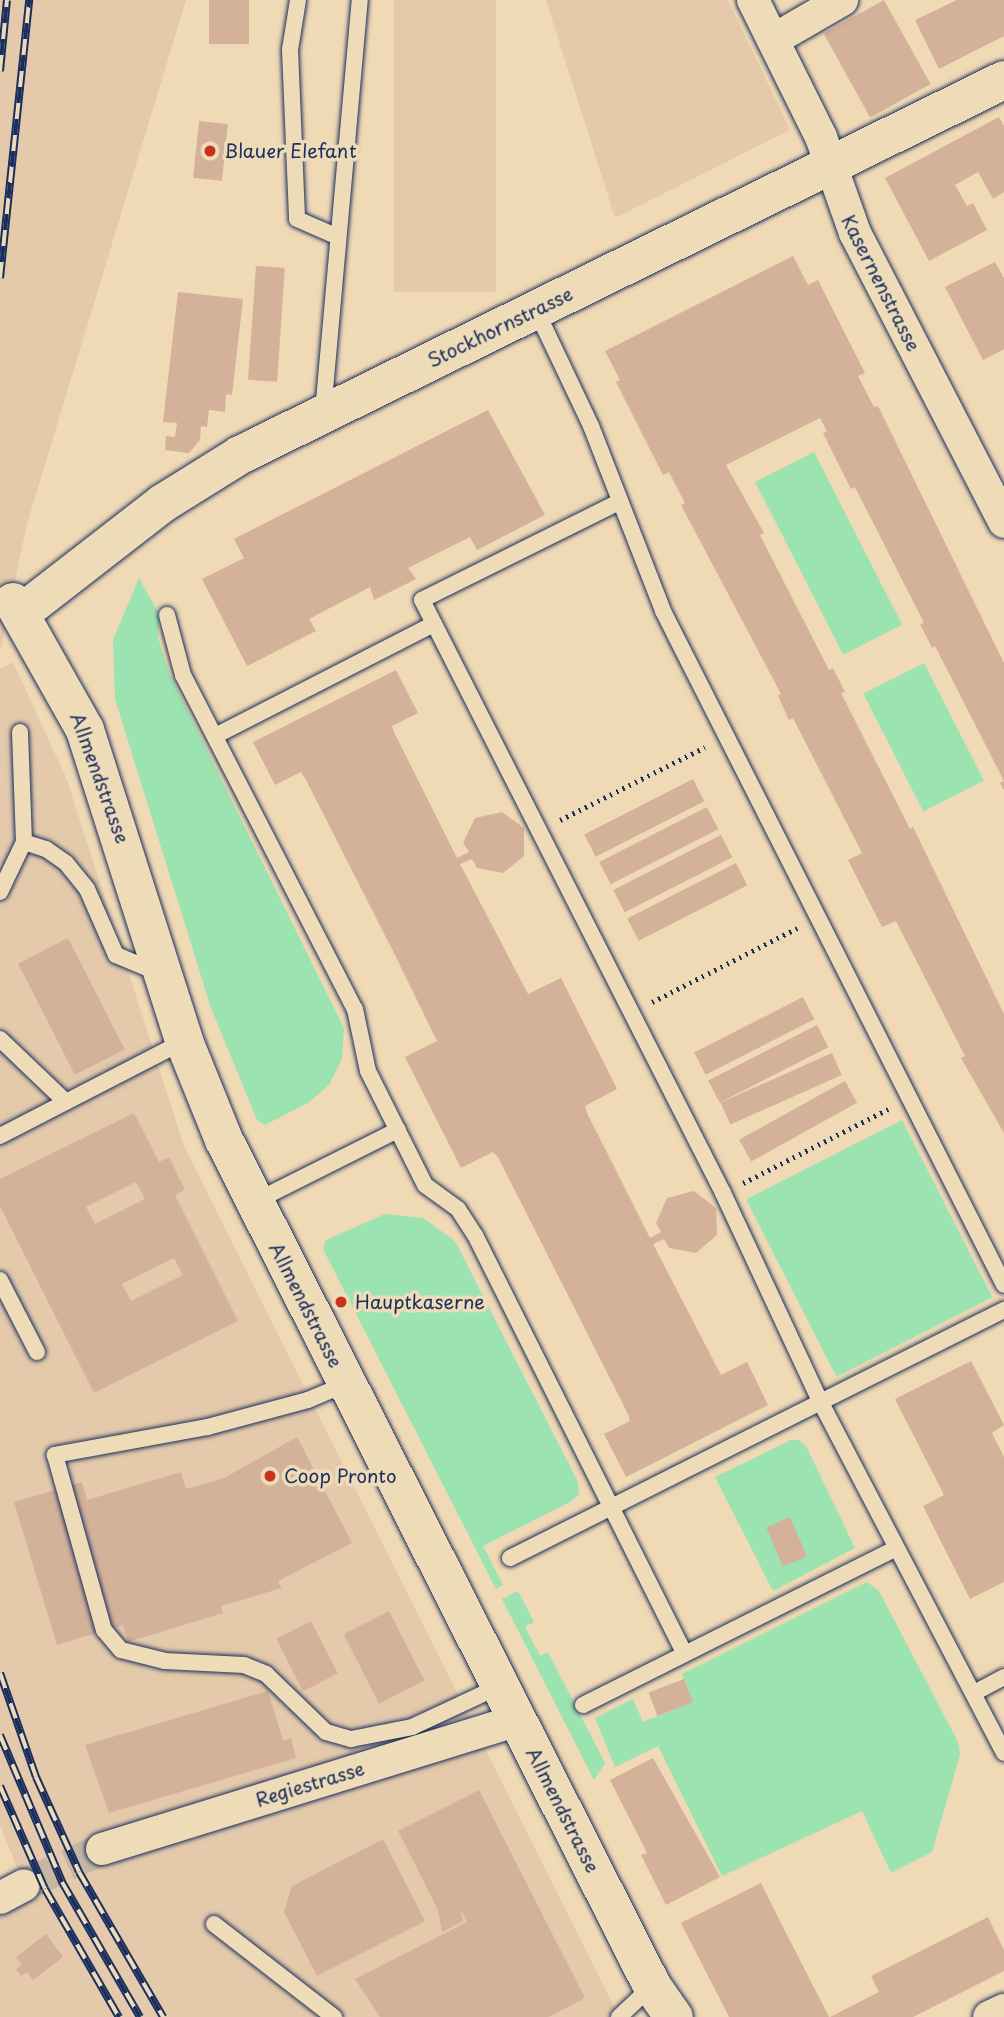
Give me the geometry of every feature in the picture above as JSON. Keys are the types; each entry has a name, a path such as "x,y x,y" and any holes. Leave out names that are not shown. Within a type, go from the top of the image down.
{"main road":[{"name":"Stockhornstrasse","path":"16,608 163,503 240,455 1004,80"},
{"name":"Allmendstrasse","path":"16,608 85,730 184,1041 254,1202 518,1720 657,2002 674,2017"}],"street":[{"name":"Kasernenstrasse","path":"753,0 832,166 855,233 1004,522"},
{"path":"774,40 842,0"},
{"name":"Regiestrasse","path":"102,1849 518,1720"},
{"path":"989,2017 1004,2010"}],"lane":[{"path":"298,0 290,50 297,219 336,236"},
{"path":"323,412 336,236 360,0"},
{"path":"536,310 591,426 654,592 724,738 1004,1285"},
{"path":"619,502 422,600 723,1193 820,1401 1004,1753"},
{"path":"167,615 183,675 355,1009 368,1071 425,1185 458,1209 475,1234 684,1653"},
{"path":"215,736 434,624"},
{"path":"0,892 24,842 20,732"},
{"path":"24,842 46,849 66,863 87,889 116,955 163,975"},
{"path":"0,1039 66,1102"},
{"path":"0,1136 184,1041"},
{"path":"254,1202 398,1130"},
{"path":"0,1280 37,1352"},
{"path":"510,1558 1004,1310"},
{"path":"346,1384 308,1400 207,1427 55,1455 104,1630 121,1650 165,1661 244,1665 266,1674 326,1732 351,1739 412,1727 500,1686"},
{"path":"583,1705 896,1548"},
{"path":"974,1693 1004,1677"},
{"path":"214,1924 334,2017"},
{"path":"619,2017 657,2002"}],"path":[{"path":"540,830 724,738"},
{"path":"632,1012 816,918"},
{"path":"723,1193 908,1099"}],"shaded area":[{"path":"0,0 186,0 27,524 0,652"},
{"path":"394,0 496,0 496,292 394,292"},
{"path":"546,0 728,0 790,130 615,218"},
{"path":"13,662 67,780 184,1146 619,2017 0,2017 0,1898 24,1885 0,1825 0,669"}],"green space":[{"path":"814,452 902,625 843,655 755,482"},
{"path":"139,578 159,614 158,638 170,675 344,1028 342,1059 329,1085 308,1103 265,1125 257,1120 211,1008 115,699 113,640"},
{"path":"924,663 984,781 923,811 863,694"},
{"path":"902,1120 992,1297 836,1377 746,1199"},
{"path":"385,1214 423,1218 455,1241 578,1482 579,1494 572,1501 483,1546 503,1585 496,1589 323,1249 326,1240"},
{"path":"791,1440 799,1440 806,1446 855,1548 773,1591 715,1477"},
{"path":"867,1582 879,1591 958,1742 960,1755 932,1852 891,1873 862,1811 722,1876 658,1746 615,1767 595,1718 633,1699 643,1722 692,1702 682,1674"},
{"path":"518,1591 534,1622 525,1627 540,1656 548,1652 605,1763 594,1780 502,1599"}],"building":[{"path":"209,0 249,0 249,44 209,44"},
{"path":"884,0 931,84 870,117 824,33"},
{"path":"957,0 1004,0 1004,36 939,69 915,20"},
{"path":"999,117 1004,126 1004,192 993,199 978,172 955,185 967,206 973,203 987,230 929,261 885,178"},
{"name":"Blauer Elefant","path":"199,121 228,124 222,181 193,178"},
{"path":"793,256 808,285 818,280 865,373 858,376 874,407 878,406 1004,663 1004,781 935,646 932,648 920,624 924,623 855,487 851,489 823,433 827,431 820,418 726,465 764,533 760,535 829,670 833,668 845,692 841,693 910,829 913,827 1004,1014 1004,1133 961,1058 965,1056 896,921 882,927 848,860 862,853 793,718 789,720 778,696 781,694 681,505 685,503 669,472 663,475 616,382 620,380 605,351"},
{"path":"995,262 1004,278 1004,349 983,360 945,287"},
{"path":"256,266 285,268 277,382 248,380"},
{"path":"178,292 243,299 232,395 226,394 225,412 209,410 207,427 201,426 200,440 189,453 165,450 166,436 175,437 177,423 163,422"},
{"path":"488,410 545,515 477,550 470,537 408,568 416,579 374,600 370,587 309,619 316,631 247,666 202,579 244,558 234,539"},
{"path":"396,670 418,713 392,726 457,858 469,852 463,843 475,818 502,812 524,828 524,856 503,873 477,868 472,859 460,864 528,994 561,978 617,1089 585,1106 587,1113 650,1238 661,1232 656,1223 667,1198 694,1191 716,1208 717,1235 696,1253 669,1248 664,1239 653,1244 721,1375 747,1362 768,1405 626,1477 604,1434 630,1421 628,1414 498,1157 493,1152 461,1168 405,1057 437,1041 396,957 305,778 301,772 275,785 253,742"},
{"path":"693,779 704,801 596,857 584,834"},
{"path":"707,807 718,829 611,884 599,862"},
{"path":"721,835 732,857 625,912 613,890"},
{"path":"736,863 747,885 639,941 627,918"},
{"path":"68,938 125,1049 75,1075 18,963"},
{"path":"803,997 814,1019 706,1075 694,1052"},
{"path":"817,1025 828,1047 720,1103 708,1080"},
{"path":"832,1053 842,1075 730,1125 721,1103"},
{"path":"845,1081 857,1103 751,1162 739,1140"},
{"path":"134,1113 159,1162 169,1157 185,1190 175,1195 238,1321 94,1393 0,1206 0,1179","holes":["136,1182 145,1199 95,1224 86,1207","174,1258 183,1275 131,1301 122,1284"]},
{"path":"971,1361 1004,1425 992,1433 1004,1457 1004,1582 970,1599 923,1506 944,1495 895,1399"},
{"path":"297,1437 352,1543 278,1581 282,1588 221,1606 223,1613 128,1642 123,1625 57,1645 14,1502 82,1482 87,1500 181,1472 186,1489 224,1478"},
{"path":"790,1517 807,1557 783,1567 766,1527"},
{"path":"389,1611 424,1680 379,1704 344,1634"},
{"path":"311,1621 338,1674 303,1691 276,1639"},
{"path":"684,1679 693,1702 657,1716 649,1693"},
{"path":"268,1691 283,1741 291,1738 296,1758 109,1813 85,1745"},
{"path":"653,1758 720,1877 666,1905 641,1855 647,1853 610,1780"},
{"path":"479,1790 585,1998 548,2017 380,2017 355,1979 467,1922 461,1910 463,1921 442,1932 438,1910 398,1831"},
{"path":"383,1839 425,1921 317,1976 284,1912 292,1886"},
{"path":"761,1883 829,2017 729,2017 681,1923"},
{"path":"988,1917 1004,1950 1004,1971 913,2017 830,2017 879,1992 871,1976"},
{"path":"46,1934 63,1957 33,1980 27,1972 21,1976 16,1969 22,1965 16,1957"}],"tunnel":[{"path":"24,1885 102,1849"}],"railway":[{"path":"0,71 7,0"},
{"path":"0,278 29,0"},
{"path":"0,1673 36,1777 79,1872 163,2017"},
{"path":"0,1735 62,1882 140,2017"},
{"path":"0,1786 45,1889 119,2017"}],"place":[{"name":"Blauer Elefant","path":"210,151"},
{"name":"Hauptkaserne","path":"341,1302"},
{"name":"Coop Pronto","path":"270,1476"}]}
